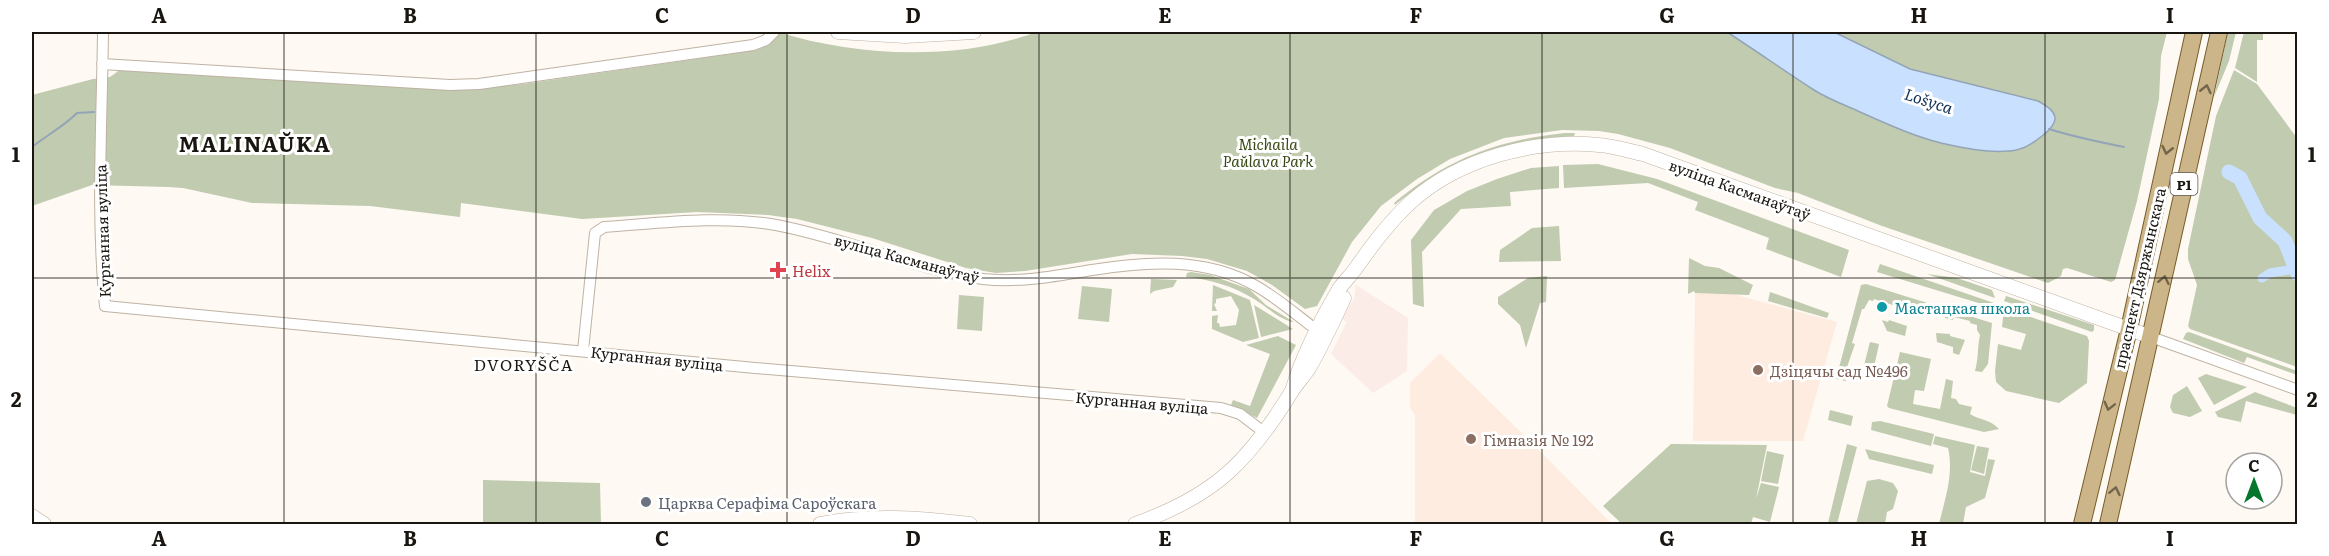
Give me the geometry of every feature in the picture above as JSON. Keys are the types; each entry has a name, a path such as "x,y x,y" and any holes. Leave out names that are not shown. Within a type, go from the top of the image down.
{"main road":[{"name":"праспект Дзяржынскага","path":"2082,525 2129,329 2194,32"},
{"name":"праспект Дзяржынскага","path":"2108,525 2219,32"}],"street":[{"name":"Курганная вуліца","path":"103,32 99,189 105,306 778,370 1221,408 1240,414 1265,433"},
{"path":"102,64 450,85 479,84 753,45 766,40 774,32"},
{"path":"838,32 905,36 974,32"},
{"name":"вуліца Касманаўтаў","path":"1135,525 1167,512 1211,486 1233,469 1265,433 1293,388 1299,368 1321,334 1340,287 1381,233 1413,200 1443,179 1471,165 1535,146 1599,145 1643,154 2151,337"},
{"name":"вуліца Касманаўтаў","path":"583,351 595,233 604,227 727,220 811,232 905,260 983,279 1032,279 1132,263 1191,265 1239,277 1258,287 1321,334"},
{"path":"2151,337 2298,390"},
{"path":"32,516 44,525"},
{"path":"820,525 858,519 905,518 970,525"}],"shaded area":[{"path":"1356,285 1408,318 1407,371 1373,393 1331,354 1347,322 1339,318 1354,299"},
{"name":"Дзіцячы сад №496","path":"1695,293 1729,293 1837,322 1803,441 1693,441"},
{"name":"Гімназія № 192","path":"1440,353 1612,524 1415,524 1415,415 1410,408 1410,383"}],"green space":[{"name":"Michaila Paŭlava Park","path":"778,32 841,47 908,52 974,48 1037,32 2167,32 2161,56 2159,99 2137,201 2115,280 2111,282 2067,268 2063,269 2061,276 2048,283 1882,226 1798,193 1775,188 1670,148 1599,131 1562,130 1504,138 1450,159 1417,179 1381,206 1352,242 1317,306 1305,309 1272,285 1247,271 1207,259 1132,254 1025,271 996,273 966,268 872,238 797,219 768,215 697,212 582,219 461,203 460,217 370,206 252,203 183,188 92,185 32,206 32,95 93,79 110,77 121,69 481,88 730,54 756,48"},
{"path":"2228,32 2236,32 2229,61 2214,97"},
{"path":"2244,32 2263,32 2263,40 2257,40 2257,82 2235,68"},
{"path":"2234,70 2257,84 2297,138 2297,367 2190,329 2188,326 2197,285 2188,259 2188,249 2216,116"},
{"path":"1575,133 1574,136 1524,142 1479,154 1437,175 1395,205 1394,203 1434,174 1474,154 1517,141"},
{"path":"1598,164 1657,179 1849,250 1841,277 1766,249 1769,238 1695,210 1698,202 1648,183 1564,188 1563,165"},
{"path":"1559,166 1559,188 1510,192 1511,206 1461,209 1422,252 1424,307 1413,304 1411,240 1434,210 1467,191 1497,179 1531,168"},
{"path":"1559,226 1561,261 1499,262 1500,250 1532,228"},
{"path":"1689,258 1705,266 1719,268 1753,285 1749,295 1695,293 1694,291 1688,294"},
{"path":"1880,264 1994,303 1991,312 1986,314 1983,312 1985,305 1877,272"},
{"path":"1187,273 1210,275 1249,289 1266,305 1294,322 1279,316 1238,290 1212,281 1186,277"},
{"path":"1927,274 1957,278 1992,290 1995,298"},
{"path":"1547,276 1546,302 1540,303 1526,348 1520,325 1498,304 1498,297 1528,278"},
{"path":"1151,279 1177,280 1173,287 1150,294"},
{"path":"1866,284 1992,323 1988,364 1982,372 1975,371 1980,335 1977,325 1970,321 1954,317 1953,320 1927,311 1926,313 1900,305 1899,307 1874,299 1869,300 1862,309 1852,343 1855,344 1845,373 1848,374 1846,381 1836,379 1861,285"},
{"path":"1213,285 1250,300 1259,338 1243,342 1212,329 1212,316 1218,315 1217,323 1220,327 1236,325 1239,310 1231,296 1216,299 1214,304 1217,311 1212,311"},
{"path":"1082,286 1112,289 1109,322 1078,319"},
{"path":"1770,292 1829,313 1827,318 1768,301"},
{"path":"959,295 984,297 982,331 957,329"},
{"path":"2006,296 2094,325 2094,330 2092,332 2004,301"},
{"path":"1254,305 1293,329 1261,337"},
{"path":"2004,308 2087,336 2089,341 2087,383 2059,403 2006,391 1996,382 1998,344 2021,350 2026,334 2002,327"},
{"path":"1882,320 1907,326 1905,336 1887,331"},
{"path":"2189,332 2297,371 2297,375 2247,357 2244,363 2183,339"},
{"path":"1936,333 1950,334 1950,336 1965,340 1959,355 1953,353 1953,347 1937,342"},
{"path":"1278,336 1296,345 1257,418 1231,405 1233,400 1250,406 1270,354 1246,345"},
{"path":"1870,342 1879,344 1874,367 1864,365"},
{"path":"1900,352 1931,359 1924,391 1915,390 1913,404 1940,409 1946,379 1953,381 1951,398 1956,399 1959,404 1972,407 1970,414 1992,423 1999,429 1984,432 1889,408 1887,406"},
{"path":"2206,374 2247,387 2214,405 2198,378"},
{"path":"2187,386 2202,411 2190,417 2173,413 2170,407 2173,395"},
{"path":"2255,392 2297,408 2297,415 2246,401 2241,422 2218,417 2215,412"},
{"path":"1830,410 1853,416 1851,426 1828,420"},
{"path":"1880,421 1934,434 1931,446 1871,430 1872,422"},
{"path":"1935,436 1975,445 1970,472 1985,476 1988,459 1995,460 1985,498 1966,507 1963,524 1939,524 1948,486 1950,458 1948,448 1933,444"},
{"path":"1671,444 1767,445 1756,499 1761,483 1779,487 1770,522 1753,517 1751,524 1622,524 1603,506"},
{"path":"1847,444 1857,447 1837,524 1828,523"},
{"path":"1977,446 1989,448 1984,474 1971,470"},
{"path":"1865,449 1934,465 1932,474 1869,459"},
{"path":"1767,451 1784,455 1778,484 1761,481"},
{"path":"1879,479 1893,483 1898,491 1893,509 1887,512 1885,524 1856,524 1867,481"},
{"path":"483,480 600,483 601,524 483,524"}],"water":[{"path":"1727,32 1834,32 1910,69 2038,101 2054,113 2055,121 2048,131 2035,142 2014,150 1983,151 1941,143 1900,129 1825,96"}],"waterway":[{"name":"Lošyca","path":"32,147 77,113 94,112"},
{"name":"Lošyca","path":"2049,129 2124,147"},
{"name":"Lošyca","path":"2229,172 2240,178 2260,218 2285,241 2298,274"},
{"path":"2262,278 2270,273 2295,269"}],"place":[{"name":"Helix","path":"778,270"},
{"name":"Мастацкая школа","path":"1882,307"},
{"name":"Дзіцячы сад №496","path":"1758,370"},
{"name":"Гімназія № 192","path":"1471,439"},
{"name":"Царква Серафіма Сароўскага","path":"646,502"}],"district":[{"name":"MALINAŬKA","path":"255,142"},
{"name":"DVORYŠČA","path":"524,364"}]}
